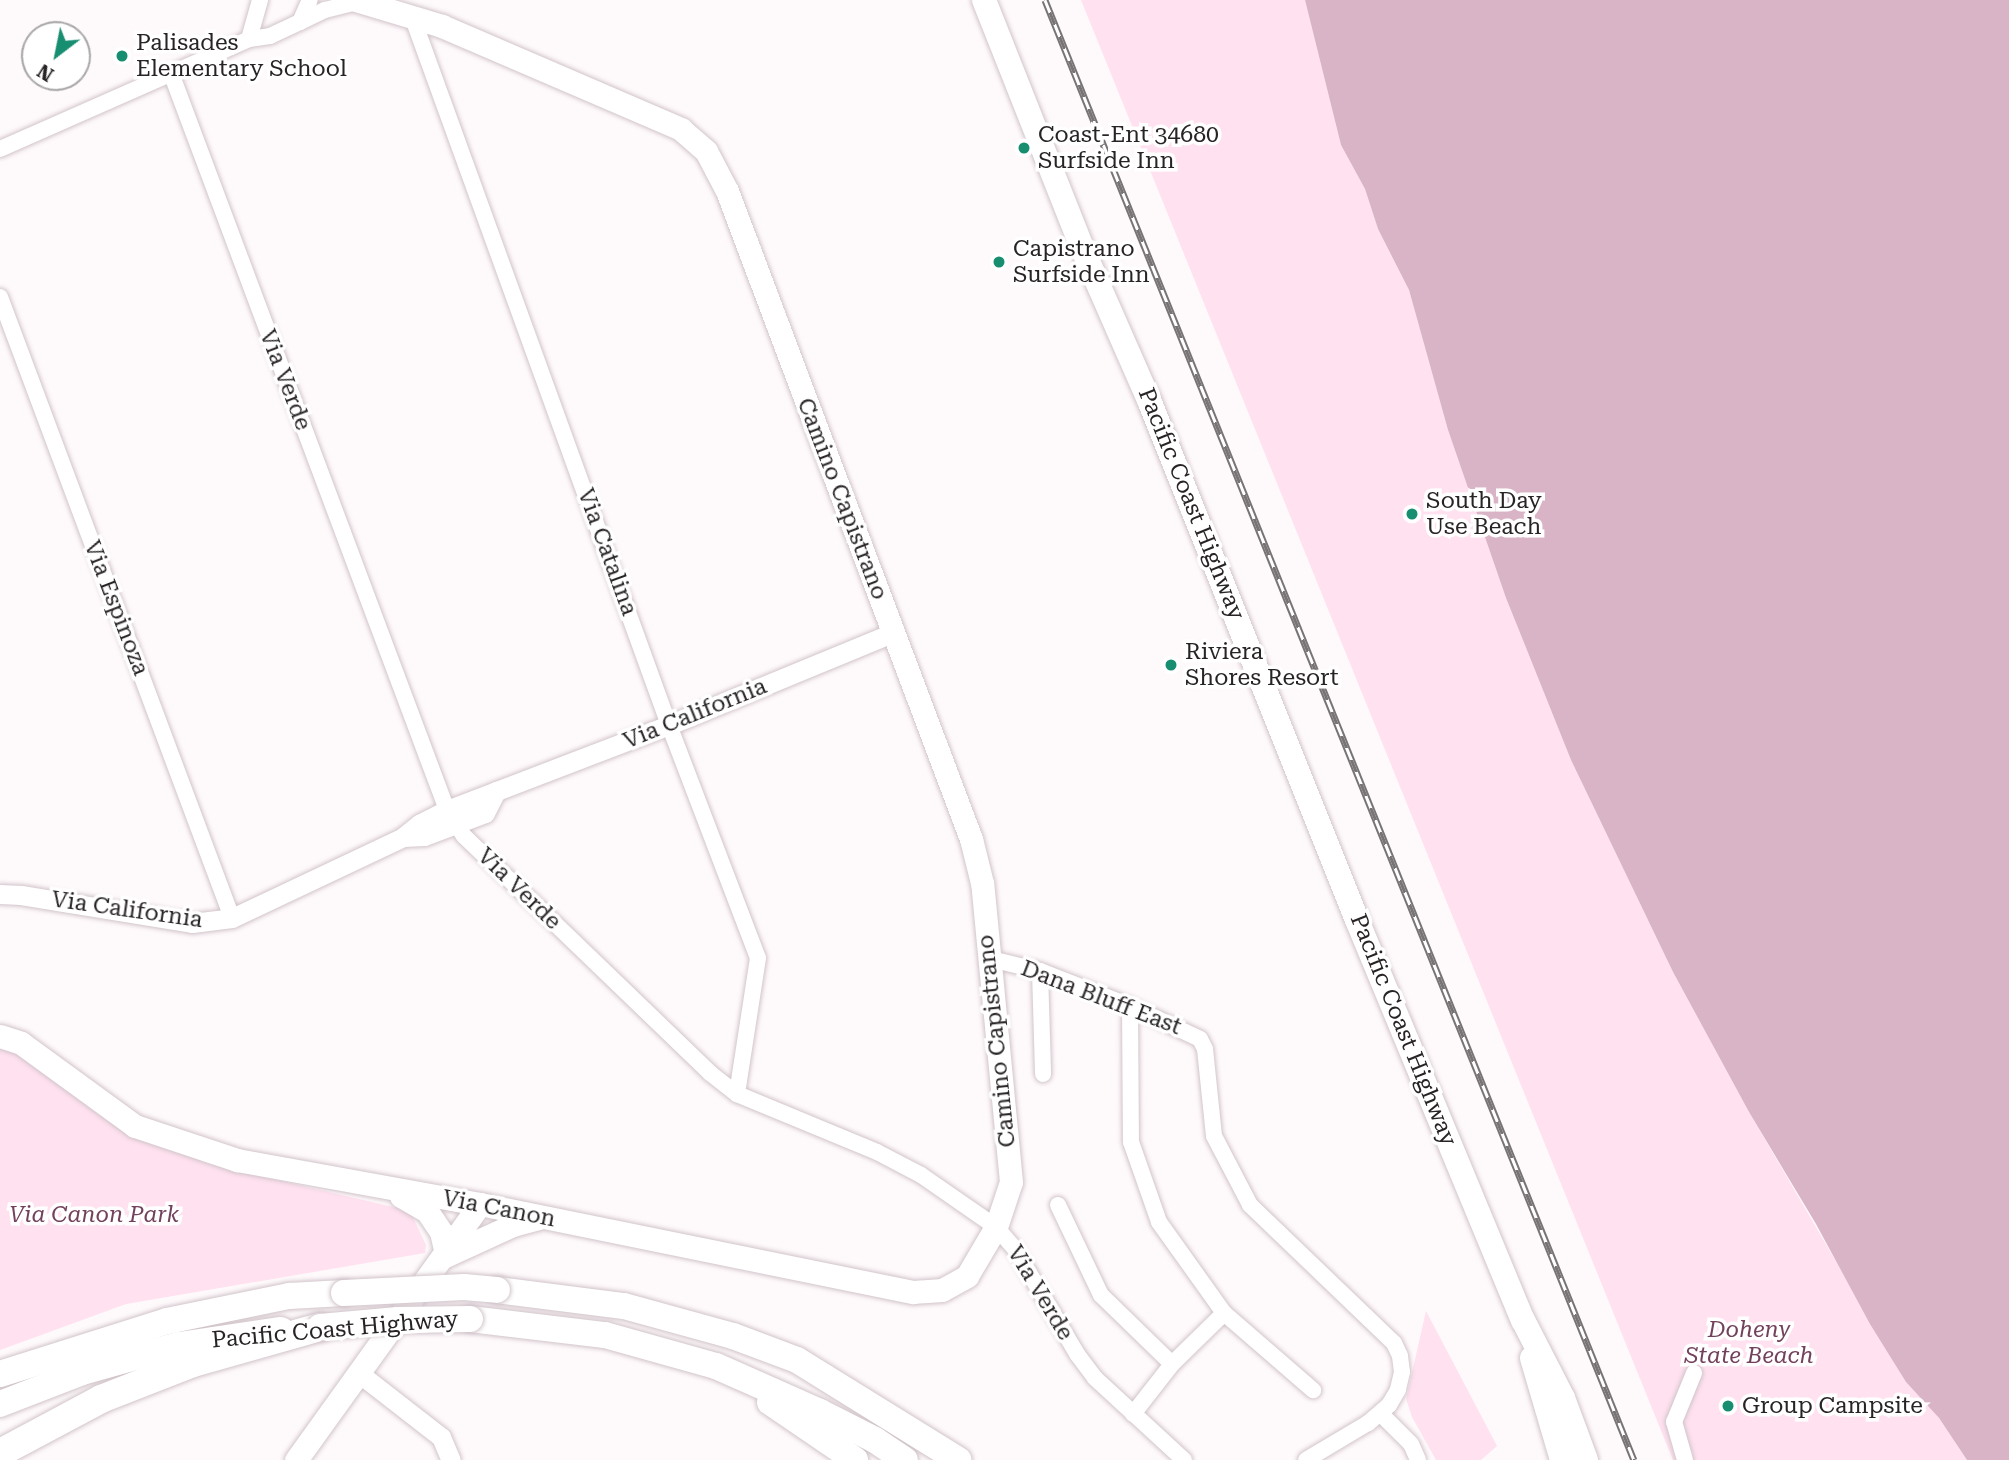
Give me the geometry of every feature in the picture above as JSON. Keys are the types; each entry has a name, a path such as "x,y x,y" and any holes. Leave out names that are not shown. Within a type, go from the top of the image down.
{"highway":[{"name":"Pacific Coast Highway","path":"0,1374 167,1321 289,1296 464,1287 624,1306 733,1336 797,1360 958,1460"},
{"name":"Pacific Coast Highway","path":"0,1404 82,1372 179,1345 250,1333 398,1320 470,1319 606,1335 716,1366 820,1412 875,1440 905,1460"},
{"path":"0,1453 101,1399 193,1363 320,1327"},
{"path":"797,1360 877,1399 978,1460"},
{"path":"716,1366 855,1460"}],"main road":[{"name":"Camino Capistrano","path":"358,0 442,26 681,129 706,151 727,191 971,839 982,883 987,958 1011,1182 996,1227"},
{"name":"Pacific Coast Highway","path":"984,0 1523,1320 1563,1398 1586,1460"},
{"name":"Via Canon","path":"0,1036 21,1043 135,1126 237,1160 544,1216 913,1293 942,1290 967,1276 996,1227"},
{"path":"389,1189 427,1211 441,1232 445,1255"},
{"path":"296,1460 480,1204"},
{"path":"445,1255 513,1225 544,1216"},
{"name":"Pacific Coast Highway","path":"1523,1320 1542,1402 1562,1460"}],"street":[{"path":"248,39 260,0"},
{"path":"300,22 310,0"},
{"path":"0,149 248,39 270,36 325,10 358,0"},
{"name":"Via Catalina","path":"412,16 669,725 758,958 737,1094"},
{"name":"Via Verde","path":"171,74 451,817 505,876 710,1073 737,1094 877,1152 922,1175 996,1227 1015,1249 1077,1354 1095,1378 1184,1460"},
{"name":"Via Espinoza","path":"0,297 232,919"},
{"name":"Via California","path":"0,894 21,895 192,923 232,919 403,838 424,836 451,817 485,813 496,791 669,725 892,633"},
{"name":"Dana Bluff East","path":"987,958 1040,971 1130,1006 1200,1039 1205,1049 1214,1136 1250,1205 1389,1328 1400,1356 1402,1372 1398,1390 1381,1414"},
{"path":"1040,971 1043,1074"},
{"path":"1130,1006 1131,1142 1159,1222 1224,1313 1313,1390"},
{"path":"1058,1205 1101,1295 1171,1364"},
{"path":"1133,1414 1171,1364 1224,1313"},
{"path":"1685,1460 1674,1422 1694,1373"},
{"path":"360,1374 440,1437 452,1460"},
{"path":"1315,1458 1381,1414 1411,1444 1418,1460"}],"green space":[{"name":"Doheny State Beach","path":"1081,0 1305,0 1341,145 1365,189 1378,229 1409,290 1448,430 1506,598 1571,760 1673,972 1749,1112 1906,1382 1939,1418 1967,1460 1673,1460"},
{"name":"Via Canon Park","path":"0,1049 11,1050 156,1143 209,1164 410,1211 426,1245 425,1253 126,1304 0,1350"},
{"path":"1426,1311 1497,1446 1481,1460 1436,1460 1412,1417 1406,1399"}],"shaded area":[{"path":"1305,0 2009,0 2009,1460 1967,1460 1939,1418 1906,1382 1749,1112 1673,972 1571,760 1506,598 1448,430 1409,290 1378,229 1365,189 1341,145"}],"railway":[{"path":"1045,0 1634,1460"}],"place":[{"name":"Palisades Elementary School","path":"122,56"},
{"name":"Coast-Ent 34680 Surfside Inn","path":"1024,148"},
{"name":"Capistrano Surfside Inn","path":"999,262"},
{"name":"South Day Use Beach","path":"1412,514"},
{"name":"Riviera Shores Resort","path":"1171,665"},
{"name":"Group Campsite","path":"1728,1406"}]}
